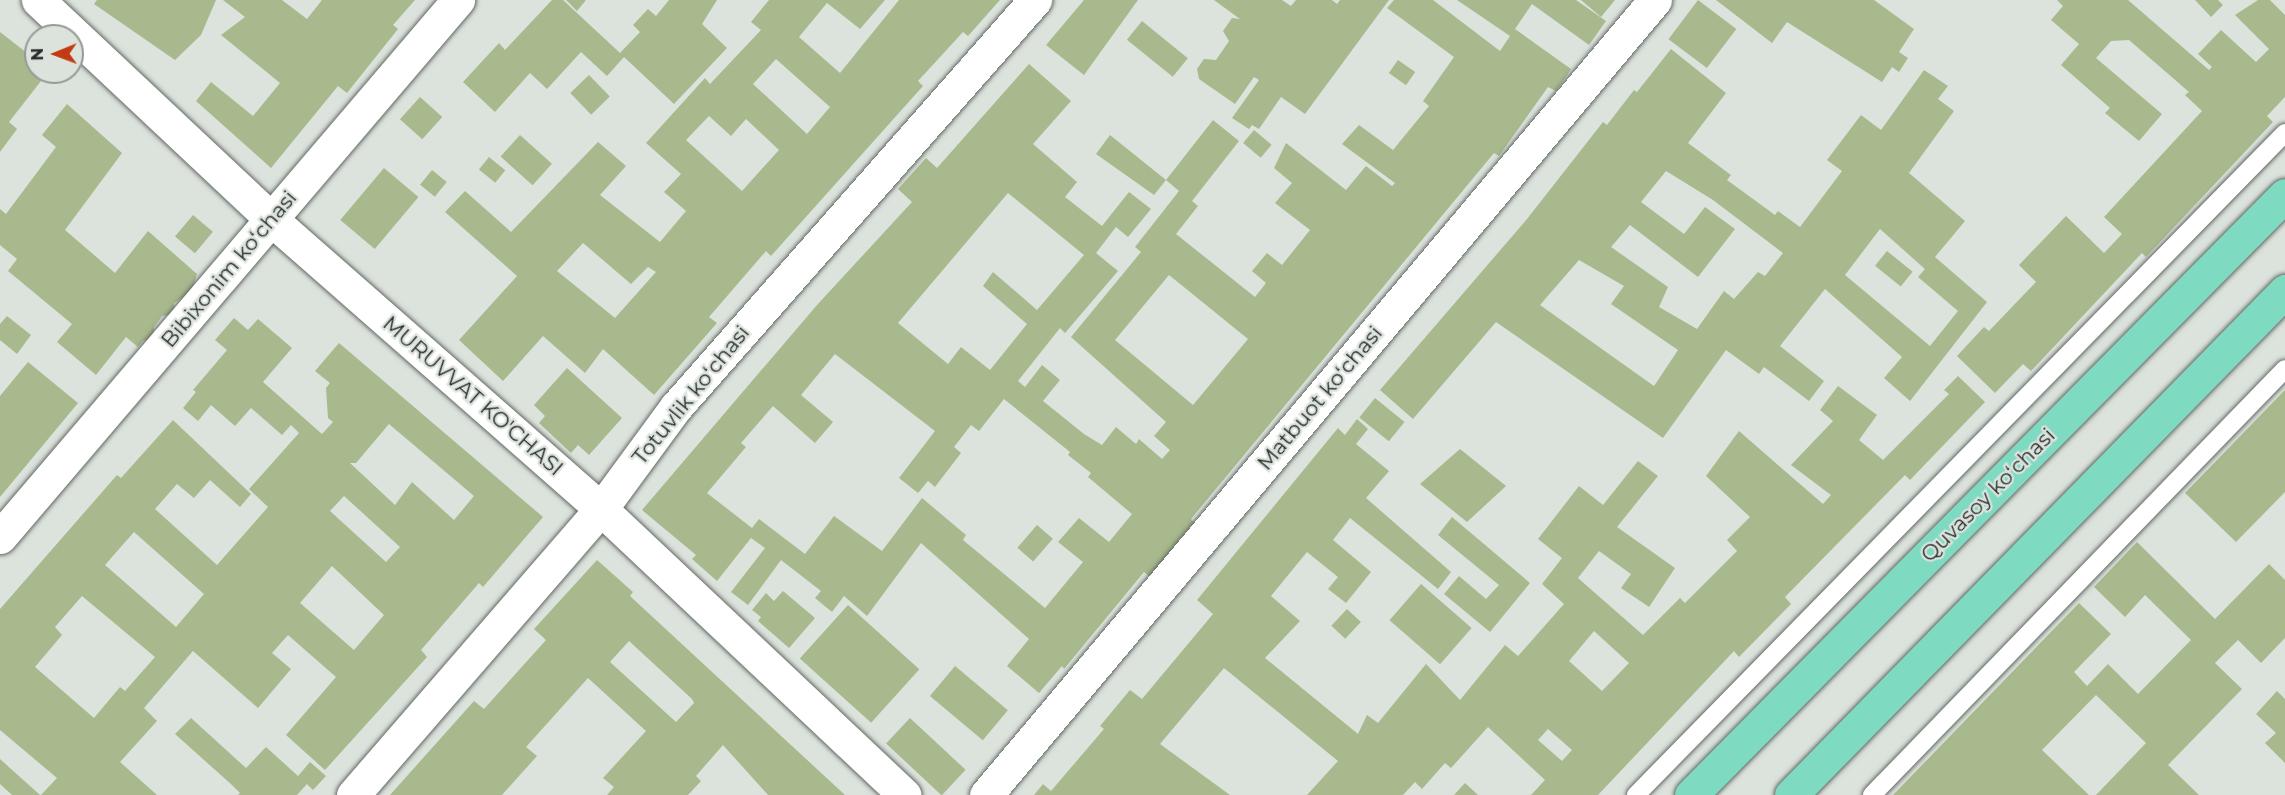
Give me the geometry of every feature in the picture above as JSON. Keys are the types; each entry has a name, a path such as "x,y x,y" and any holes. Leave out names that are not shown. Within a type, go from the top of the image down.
{"main road":[{"name":"Quvasoy koʻchasi","path":"1691,795 2285,195"},
{"path":"1791,795 2285,291"}],"street":[{"name":"MURUVVAT KO'CHASI","path":"38,0 271,219 601,509 905,795"},
{"name":"Bibixonim koʻchasi","path":"0,537 458,0"},
{"name":"Totuvlik koʻchasi","path":"353,795 601,509 676,407 1035,0"},
{"name":"Matbuot koʻchasi","path":"986,795 1655,0"}],"lane":[{"path":"1636,795 2285,133"},
{"path":"1872,795 2285,369"}],"building":[{"path":"97,0 216,0 201,35 175,60 94,4"},
{"path":"223,0 282,0 307,19 322,0 415,0 393,25 398,29 347,93 338,86 271,168 196,101 211,82 253,116 280,83 221,35 245,17"},
{"path":"552,0 563,0 620,53 640,32 633,25 648,9 656,16 669,0 717,0 702,24 727,48 674,104 624,57 607,76 581,52 547,89 530,73 495,112 463,82 499,43 505,50"},
{"path":"566,0 586,0 577,11"},
{"path":"769,0 885,0 860,29 827,3 799,37 840,73 899,0 1000,0 968,36 963,32 918,81 923,86 771,256 766,251 709,317 717,323 654,395 603,349 585,373 543,336 503,381 459,340 517,276 445,212 465,191 511,232 598,142 626,166 600,195 660,242 686,211 664,192 681,174 646,143 705,78 710,84 761,30 751,22","holes":["776,59 830,107 807,134 753,84","709,116 731,136 746,119 779,150 742,191 686,140","583,243 631,284 648,267 656,272 615,318 557,271"]},
{"path":"1084,0 1138,0 1084,75 1046,45"},
{"path":"1214,0 1282,0 1291,6 1296,0 1332,0 1337,4 1340,0 1389,0 1305,114 1281,97 1259,129 1252,125 1249,129 1232,118 1259,80 1254,77 1235,104 1199,79 1197,69 1204,59 1216,60 1229,41 1223,31 1232,18 1240,19"},
{"path":"1394,0 1433,0 1500,51 1510,36 1457,0 1576,0 1606,21 1589,45 1532,4 1515,29 1571,69 1556,91 1548,87 1499,156 1494,153 1191,519 1195,523 1150,577 1144,572 1064,669 1062,666 1039,693 1007,666 1029,639 921,543 867,616 844,596 832,612 815,598 821,591 781,560 748,605 731,592 765,548 751,538 717,581 692,559 696,555 642,510 817,305 912,202 898,189 926,158 937,168 1029,64 1071,101 1033,144 1077,182 1065,197 1102,226 1129,192 1151,209 1128,237 1116,227 1096,253 1118,271 1065,333 1060,328 1018,381 1025,387 1042,365 1060,380 1043,401 1084,434 1102,445 1116,427 1136,444 1139,439 1162,459 1170,450 1154,436 1166,422 1071,337 1141,252 1135,247 1179,191 1166,180 1213,120 1239,141 1192,201 1198,206 1176,234 1255,297 1266,283 1252,271 1267,253 1282,265 1310,230 1275,203 1292,183 1274,168 1286,143 1346,190 1366,166 1392,186 1395,183 1342,144 1359,125 1393,150 1429,106 1423,101 1454,57 1387,8","holes":["1008,193 1084,255 1037,310 993,272 983,286 1027,324 990,370 961,347 948,364 898,323","1169,275 1248,339 1193,405 1115,340","835,354 935,431 899,478 918,493 928,481 935,487 961,453 954,447 971,425 979,431 1004,399 1070,452 1068,455 1091,473 1088,477 1132,514 1109,542 1079,518 1058,542 1083,562 1045,608 963,540 966,535 922,498 882,551 834,516 805,554 759,519 752,528 707,493 746,447 741,443 773,406 815,443 833,422 801,395"]},
{"path":"1581,0 1615,0 1601,17"},
{"path":"1698,0 1736,29 1707,68 1669,39"},
{"path":"1716,0 1874,0 1914,29 1899,52 1908,58 1899,72 1892,67 1882,82 1787,22 1772,43"},
{"path":"2057,0 2128,0 2209,70 2212,67 2198,54 2221,30 2256,62 2269,49 2235,15 2258,0 2270,0 2285,15 2285,97 2267,116 2273,122 2146,257 2142,253 2031,371 2023,364 1995,393 1957,356 1984,327 1989,331 2036,282 2019,265 2066,216 2104,253 2122,234 2104,217 2202,111 2185,95 2189,92 2129,40 2111,41 2096,58 2162,114 2139,141 2105,113 2110,108 2061,65 2079,44 2051,20 2063,6"},
{"path":"2195,0 2218,0 2223,5 2211,17"},
{"path":"1142,21 1188,58 1173,77 1127,40"},
{"path":"0,32 24,51 24,84 39,84 9,122 17,129 0,152"},
{"path":"1671,49 1726,93 1688,143 1731,175 1727,180 1775,215 1778,211 1800,227 1842,171 1827,160 1861,115 1881,130 1924,70 1948,86 1938,99 1954,111 1909,173 1965,221 1935,257 1987,302 1910,401 1884,378 1902,357 1825,289 1780,346 1824,381 1809,401 1764,367 1759,374 1726,350 1663,438 1496,322 1413,419 1380,390 1527,219 1603,122 1607,125 1634,90 1637,92","holes":["1666,171 1713,200 1783,253 1765,276 1758,272 1734,299 1724,291 1697,329 1659,307 1668,287 1611,247 1630,225 1698,277 1735,229 1705,207 1684,234 1641,202","1880,229 1925,269 1918,277 1958,311 1930,346 1845,275","1579,260 1624,286 1611,304 1678,350 1654,386 1540,305"]},
{"path":"1398,60 1415,72 1406,85 1389,73"},
{"path":"589,75 610,97 591,115 570,93"},
{"path":"420,97 442,117 422,139 400,119"},
{"path":"67,104 122,153 65,230 115,273 148,231 197,274 191,292 174,303 174,314 162,316 154,327 154,338 143,341 138,347 126,337 96,375 57,342 72,324 8,271 17,259 0,245 0,209 6,214 56,147 42,135"},
{"path":"1254,130 1272,145 1261,158 1243,143"},
{"path":"520,135 552,164 533,185 501,157"},
{"path":"1110,135 1166,180 1154,195 1096,154"},
{"path":"489,157 505,170 495,183 479,169"},
{"path":"384,168 418,197 375,249 340,220"},
{"path":"432,170 447,182 435,197 420,185"},
{"path":"193,215 213,232 195,253 175,236"},
{"path":"1887,251 1913,272 1901,287 1875,266"},
{"path":"7,316 31,335 17,354 0,340 0,324"},
{"path":"234,318 248,330 258,319 292,348 263,382 322,434 333,422 328,418 326,388 330,383 315,371 339,343 543,517 483,587 479,583 421,650 427,657 325,770 286,735 336,677 288,635 272,653 291,669 258,708 193,651 144,708 157,721 120,762 157,795 41,795 57,778 0,730 0,609 117,475 121,478 173,420 251,494 240,507 210,480 194,498 177,484 155,509 217,565 268,507 249,489 299,433 291,425 282,435 251,408 235,426 211,405 198,421 183,408 196,392 193,390 227,350 215,340","holes":["389,424 474,496 454,520 412,482 395,505 350,463 356,463","344,496 400,547 386,562 330,511","134,532 204,594 176,627 105,565","332,566 384,615 354,650 300,603","82,596 155,657 125,691 120,687 94,718 35,667 62,635 55,627"]},
{"path":"28,362 78,403 0,497 0,396"},
{"path":"567,368 622,418 589,455 578,445 571,453 539,423 545,416 534,405"},
{"path":"1958,376 1985,402 1910,480 1905,475 1785,597 1791,604 1739,657 1734,651 1598,795 1531,795 1545,780 1488,727 1451,768 1445,763 1422,789 1415,782 1403,795 1307,795 1338,761 1224,668 1160,744 1230,795 1034,795 1043,784 1051,791 1104,729 1100,726 1130,690 1142,699 1213,614 1197,600 1338,428 1345,435 1357,419 1368,429 1356,444 1389,471 1366,498 1451,572 1438,589 1350,518 1333,540 1371,572 1346,603 1328,589 1338,577 1307,552 1271,596 1300,621 1265,658 1358,734 1367,715 1378,723 1426,664 1460,700 1505,645 1518,656 1564,604 1542,584 1562,558 1538,539 1579,486 1603,505 1638,461 1658,476 1617,527 1675,568 1649,607 1621,588 1631,574 1599,551 1578,578 1643,635 1680,598 1685,603 1737,551 1727,540 1750,517 1706,476 1739,431 1823,504 1831,495 1791,465 1833,421 1820,410 1838,386 1877,415 1859,440 1883,460 1949,394 1944,390","holes":["1594,631 1629,663 1602,691 1569,661","1548,729 1572,750 1562,761 1538,740"]},
{"path":"2285,390 2285,492 2236,542 2185,493"},
{"path":"1375,398 1405,422 1389,441 1359,417"},
{"path":"1460,449 1506,486 1467,522 1420,484"},
{"path":"1452,517 1530,583 1490,632 1444,594 1459,576 1486,599 1499,585 1438,535"},
{"path":"1037,525 1053,539 1033,561 1017,548"},
{"path":"2137,542 2215,619 2269,564 2285,580 2285,638 2261,663 2238,640 2215,663 2242,689 2168,765 2199,795 2096,795 2146,743 2096,695 2042,750 2089,795 1893,795 2079,603 2111,634 2074,672 2087,686 2108,664 2138,694 2191,640 2145,595 2125,617 2094,587"},
{"path":"597,560 633,592 630,596 845,795 768,795 723,745 696,776 701,781 688,795 607,795 614,787 603,778 646,731 588,678 526,747 537,756 502,795 390,795 474,701 484,709 546,640 534,629","holes":["629,641 694,703 676,722 610,662"]},
{"path":"1421,584 1472,628 1440,664 1390,620"},
{"path":"783,591 815,618 789,648 758,621 761,617 752,610 766,593 774,601"},
{"path":"848,605 919,669 871,723 800,659"},
{"path":"1347,609 1361,622 1345,639 1331,626"},
{"path":"955,666 1008,710 983,740 930,696"},
{"path":"2277,691 2285,699 2285,763 2265,743 2276,733 2256,714"},
{"path":"191,718 246,768 266,747 298,776 310,762 326,776 313,790 307,784 297,795 238,795 240,793 232,785 175,734"},
{"path":"910,718 966,770 941,795 886,744"},
{"path":"0,759 40,795 12,795 0,784"},
{"path":"1465,783 1478,795 1454,795"}]}
